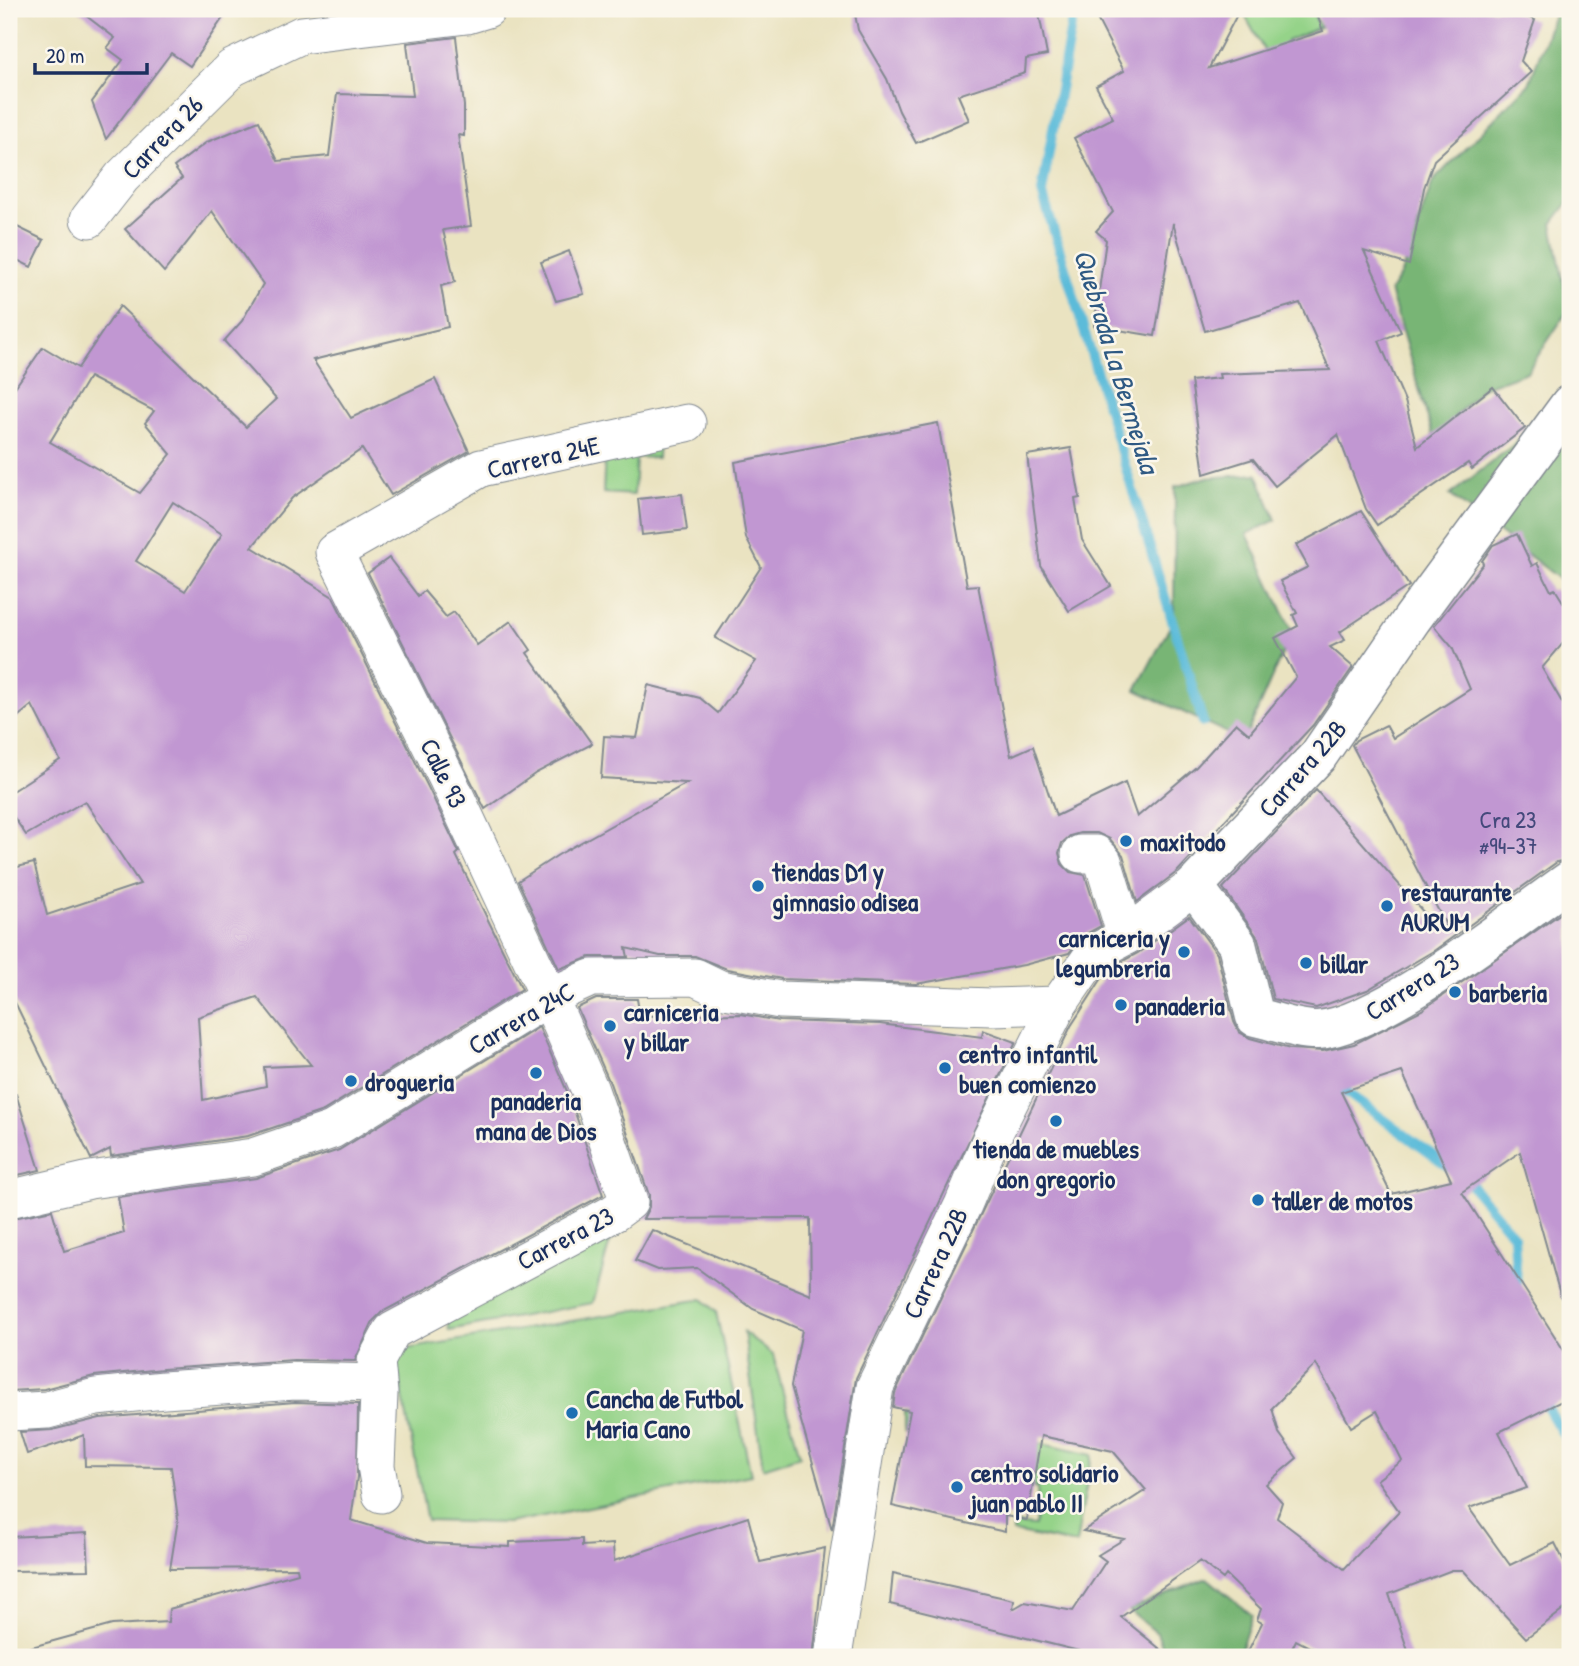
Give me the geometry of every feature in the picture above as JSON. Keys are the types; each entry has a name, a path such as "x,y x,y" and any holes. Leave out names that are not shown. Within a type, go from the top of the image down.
{"street":[{"name":"Carrera 26","path":"89,219 122,177 232,68 301,35 467,15 487,9"},
{"name":"Carrera 22B","path":"833,1657 875,1387 963,1205 990,1141 1058,1006 1094,953 1126,936 1194,886 1318,756 1412,619 1570,404"},
{"name":"Carrera 24E","path":"334,552 481,468 687,423"},
{"name":"Calle 93","path":"334,552 447,778 549,997"},
{"path":"1080,854 1096,854 1103,861 1126,936"},
{"name":"Carrera 23","path":"1194,886 1237,944 1255,1017 1317,1030 1361,1019 1453,962 1570,880"},
{"name":"Carrera 24C","path":"9,1199 90,1180 253,1157 332,1130 549,997 591,978 662,975 695,977 720,989 780,1000 822,999 992,1007 1058,1006"},
{"name":"Carrera 23","path":"380,1494 376,1466 376,1361 391,1331 614,1213 629,1202 590,1090 549,997"},
{"path":"9,1412 47,1410 96,1397 164,1390 295,1381 377,1383"}],"green space":[{"path":"1245,9 1311,9 1320,27 1287,41 1291,53 1266,54 1243,12"},
{"path":"1556,9 1570,9 1570,200 1552,224 1569,309 1527,372 1482,388 1434,439 1390,291 1401,274 1433,181 1529,84"},
{"path":"1570,400 1570,587 1450,495"},
{"path":"606,433 658,435 657,458 636,457 634,495 603,493"},
{"path":"1257,474 1276,520 1247,534 1292,631 1244,741 1136,690 1174,619 1175,487 1204,478"},
{"path":"611,1238 593,1303 449,1330 446,1311"},
{"name":"Cancha de Futbol Maria Cano","path":"702,1299 716,1312 751,1475 508,1523 427,1521 394,1351"},
{"path":"744,1332 773,1355 800,1456 763,1468"},
{"path":"905,1413 1092,1455 1076,1544 1013,1532 1013,1524 1035,1526 1038,1488 1010,1477 1012,1448 905,1432"},
{"path":"1207,1578 1252,1615 1240,1651 1218,1646 1213,1657 1159,1657 1164,1651 1157,1633 1128,1610"}],"building":[{"path":"77,9 229,9 190,66 171,53 106,139 92,102 123,60 107,48 115,38"},
{"path":"854,9 1038,9 1047,55 1026,59 1025,73 958,95 969,120 916,143 899,111 887,79 858,30"},
{"path":"1092,9 1240,9 1209,68 1323,31 1315,9 1507,9 1535,20 1521,61 1531,72 1434,160 1424,188 1409,265 1364,251 1401,332 1379,341 1405,401 1417,447 1493,387 1525,428 1472,469 1468,463 1377,525 1366,509 1338,435 1275,486 1253,459 1204,474 1191,381 1220,378 1219,374 1330,370 1300,303 1205,331 1173,223 1155,336 1094,326 1106,240 1096,231 1113,212 1074,138 1113,118 1096,86 1124,71"},
{"path":"456,37 464,106 464,136 458,135 471,226 443,230 455,282 441,286 448,327 313,360 351,418 435,379 469,451 391,495 362,449 292,498 252,547 333,597 428,787 459,852 456,855 522,989 323,1111 248,1136 111,1156 110,1149 91,1159 9,990 9,869 34,863 47,915 140,884 85,801 26,835 9,810 9,793 60,760 32,705 9,724 9,396 43,347 78,368 120,306 246,427 276,399 224,341 242,321 263,284 212,211 164,272 125,229 182,178 174,167 207,142 259,121 278,161 329,156 337,94 413,96 407,43","holes":["89,377 154,411 145,423 171,454 140,493 50,442","173,502 222,534 185,591 136,561","257,997 311,1065 264,1067 266,1086 203,1100 198,1017"]},
{"path":"9,223 44,240 31,267 9,256"},
{"path":"569,251 584,294 556,301 541,262"},
{"path":"938,423 967,586 978,585 1011,756 1033,746 1056,816 1125,783 1137,817 1196,767 1236,723 1249,734 1296,677 1275,638 1298,626 1293,615 1297,613 1280,581 1308,567 1296,545 1361,511 1409,586 1340,632 1345,640 1330,647 1353,667 1313,725 1177,872 1137,902 1123,855 1110,839 1097,833 1080,833 1070,836 1062,843 1059,853 1062,864 1070,872 1085,875 1101,926 1084,935 1069,953 1024,965 916,984 782,979 727,969 695,956 660,956 626,948 628,957 590,957 559,969 518,881 558,855 687,783 601,778 604,736 637,738 648,685 700,698 718,713 756,661 715,638 761,567 746,538 735,462"},
{"path":"1071,448 1080,498 1075,499 1082,540 1111,586 1069,611 1041,566 1027,455"},
{"path":"682,494 687,530 642,535 638,499"},
{"path":"1517,534 1532,566 1537,563 1551,591 1555,589 1570,613 1570,635 1542,668 1570,716 1570,859 1557,862 1435,950 1367,990 1316,1008 1273,999 1258,938 1223,888 1316,790 1439,930 1446,925 1352,745 1356,740 1386,725 1393,738 1470,689 1452,647 1434,626 1483,564 1482,561 1493,545"},
{"path":"389,558 418,596 424,591 446,617 454,612 477,645 511,621 531,650 527,653 592,744 536,773 485,809 368,573"},
{"path":"1570,907 1570,1297 1561,1298 1520,1152 1462,1192 1570,1360 1570,1397 1499,1432 1527,1488 1469,1508 1510,1565 1555,1543 1570,1573 1570,1605 1526,1638 1463,1570 1452,1570 1389,1594 1410,1657 1329,1657 1296,1640 1288,1657 1245,1657 1262,1623 1257,1620 1261,1609 1226,1575 1223,1579 1200,1561 1121,1617 1170,1657 1103,1657 890,1604 893,1573 1014,1600 1013,1609 1025,1602 1073,1611 1106,1561 1098,1555 1124,1539 1083,1531 1146,1490 1113,1451 1041,1436 1027,1520 1005,1516 1005,1532 892,1506 910,1411 893,1407 895,1393 1071,1026 1108,969 1138,953 1189,916 1217,954 1234,1022 1239,1032 1250,1038 1290,1049 1323,1051 1354,1044 1422,1010","holes":["1402,1072 1451,1180 1391,1194 1341,1092","1316,1364 1351,1427 1377,1411 1402,1461 1377,1480 1399,1511 1344,1569 1277,1518 1282,1502 1266,1484 1297,1458 1279,1433 1272,1408"]},
{"path":"596,999 637,999 640,1016 741,1014 779,1021 880,1024 982,1037 983,1030 1016,1042 856,1378 832,1530 791,1386 802,1330 753,1309 697,1268 657,1270 635,1261 652,1230 811,1295 810,1218 643,1219 649,1207 649,1195 610,1083 577,1008"},
{"path":"539,1027 570,1098 603,1195 382,1312 373,1321 355,1361 294,1360 163,1369 94,1376 44,1389 9,1391 9,1219 52,1210 64,1251 124,1233 118,1197 256,1178 339,1150"},
{"path":"16,1094 40,1170 9,1177 9,1095"},
{"path":"295,1402 358,1404 357,1477 351,1520 427,1543 510,1547 510,1542 582,1539 582,1546 613,1544 614,1561 748,1517 760,1562 825,1548 813,1657 30,1657 28,1648 112,1625 168,1622 169,1609 298,1573 297,1568 170,1569 178,1519 171,1467 85,1466 84,1435 27,1454 20,1432 52,1430 100,1418"},
{"path":"87,1533 89,1570 9,1571 9,1537"}],"waterway":[{"name":"Quebrada La Bermejala","path":"1074,9 1042,192 1203,722"},
{"name":"Quebrada La Bermejala","path":"1335,1084 1467,1180 1514,1236 1517,1288"},
{"name":"Quebrada La Bermejala","path":"1541,1397 1570,1446"}],"place":[{"name":"maxitodo","path":"1126,841"},
{"name":"tiendas D1 y gimnasio odisea","path":"758,886"},
{"name":"restaurante AURUM","path":"1387,906"},
{"name":"carniceria y legumbreria","path":"1184,952"},
{"name":"billar","path":"1306,963"},
{"name":"barberia","path":"1455,992"},
{"name":"panaderia","path":"1121,1005"},
{"name":"carniceria y billar","path":"610,1026"},
{"name":"centro infantil buen comienzo","path":"945,1068"},
{"name":"panaderia mana de Dios","path":"536,1073"},
{"name":"drogueria","path":"351,1081"},
{"name":"tienda de muebles don gregorio","path":"1056,1121"},
{"name":"taller de motos","path":"1258,1200"},
{"name":"Cancha de Futbol Maria Cano","path":"572,1413"},
{"name":"centro solidario juan pablo II","path":"957,1487"}]}
